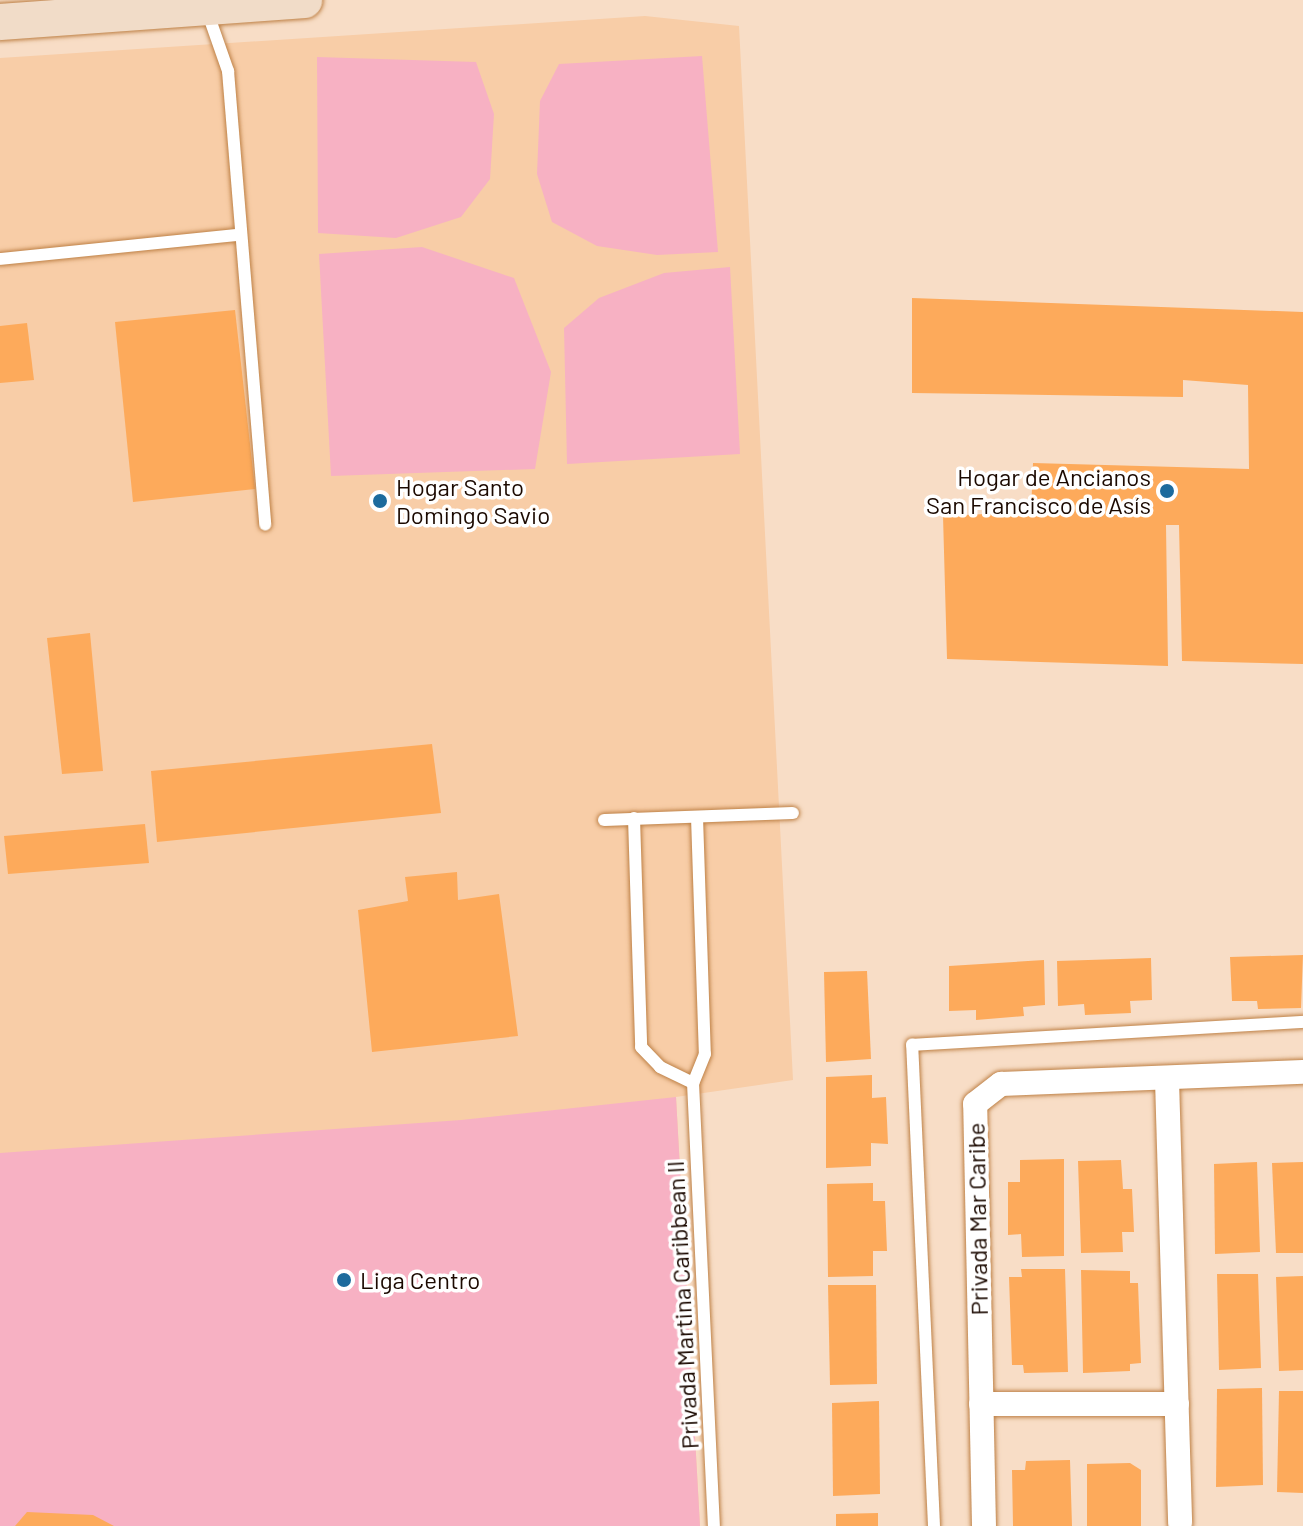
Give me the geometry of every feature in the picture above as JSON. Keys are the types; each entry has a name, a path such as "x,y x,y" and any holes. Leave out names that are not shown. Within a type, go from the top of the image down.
{"main road":[{"path":"0,22 205,3 304,0"}],"street":[{"name":"Privada Mar Caribe","path":"984,1526 975,1104 1001,1084 1167,1080 1303,1072"},
{"path":"1167,1080 1180,1523"},
{"path":"981,1404 1177,1404"}],"lane":[{"path":"205,3 228,71 238,235 265,524"},
{"path":"0,259 238,235"},
{"path":"604,820 793,813"},
{"name":"Privada Martina Caribbean II","path":"697,817 705,1054 693,1083 714,1526"},
{"path":"634,818 641,1047 660,1067 693,1083"},
{"path":"934,1526 912,1045 1303,1022"}],"shaded area":[{"name":"Hogar Santo Domingo Savio","path":"645,16 739,26 793,1080 676,1097 700,1526 0,1526 0,58"},
{"path":"702,56 718,252 657,255 597,246 552,222 537,174 540,101 559,64"},
{"path":"317,57 476,62 494,114 490,179 461,217 396,238 318,233"},
{"path":"422,247 514,278 551,372 535,469 331,476 319,254"},
{"path":"730,267 740,454 567,464 564,328 599,298 664,273"},
{"name":"Liga Centro","path":"676,1097 700,1526 0,1526 0,1153 461,1120"}],"building":[{"name":"Hogar de Ancianos San Francisco de Asís","path":"912,298 1303,312 1303,664 1182,661 1179,525 1166,525 1168,666 947,659 943,516 1031,512 1033,463 1249,469 1248,385 1183,380 1183,397 912,393"},
{"path":"235,310 255,489 133,502 115,322"},
{"path":"27,323 34,380 0,383 0,326"},
{"path":"90,633 103,771 62,774 47,638"},
{"path":"432,744 441,813 157,842 151,771"},
{"path":"145,824 149,863 8,874 4,836"},
{"path":"457,872 458,900 499,894 518,1036 372,1052 358,910 408,901 405,877"},
{"path":"1303,955 1301,1008 1258,1009 1257,1001 1232,1001 1230,957"},
{"path":"1151,958 1152,1000 1130,1001 1131,1013 1085,1015 1084,1004 1058,1006 1057,961"},
{"path":"1044,960 1045,1005 1023,1007 1024,1016 976,1020 976,1010 949,1011 949,966"},
{"path":"867,971 871,1059 826,1062 824,972"},
{"path":"872,1075 872,1098 886,1097 888,1144 871,1143 871,1166 826,1168 826,1077"},
{"path":"1064,1159 1064,1256 1022,1257 1021,1234 1008,1235 1008,1182 1020,1182 1020,1160"},
{"path":"1121,1160 1123,1189 1132,1189 1134,1232 1122,1232 1123,1252 1081,1253 1078,1161"},
{"path":"1257,1162 1260,1252 1215,1254 1214,1164"},
{"path":"1303,1162 1303,1253 1276,1253 1272,1163"},
{"path":"873,1183 873,1201 885,1201 887,1251 873,1251 873,1276 828,1277 827,1184"},
{"path":"1021,1269 1065,1269 1068,1372 1024,1373 1023,1365 1012,1365 1009,1277 1022,1277"},
{"path":"1081,1270 1130,1271 1130,1283 1138,1283 1141,1363 1130,1364 1130,1371 1083,1373"},
{"path":"1217,1274 1258,1274 1261,1368 1219,1370"},
{"path":"1303,1276 1303,1370 1279,1371 1276,1277"},
{"path":"828,1285 876,1285 877,1384 830,1385"},
{"path":"1262,1388 1263,1485 1216,1487 1217,1389"},
{"path":"1279,1391 1303,1391 1303,1493 1277,1492"},
{"path":"879,1401 880,1494 833,1496 832,1403"},
{"path":"1070,1460 1072,1526 1013,1526 1012,1470 1025,1470 1026,1461"},
{"path":"1130,1463 1141,1470 1141,1526 1087,1526 1087,1464"},
{"path":"27,1512 93,1515 114,1526 15,1526"},
{"path":"878,1513 878,1526 836,1526 836,1514"}],"place":[{"name":"Hogar de Ancianos San Francisco de Asís","path":"1167,491"},
{"name":"Hogar Santo Domingo Savio","path":"380,501"},
{"name":"Liga Centro","path":"344,1280"}]}
